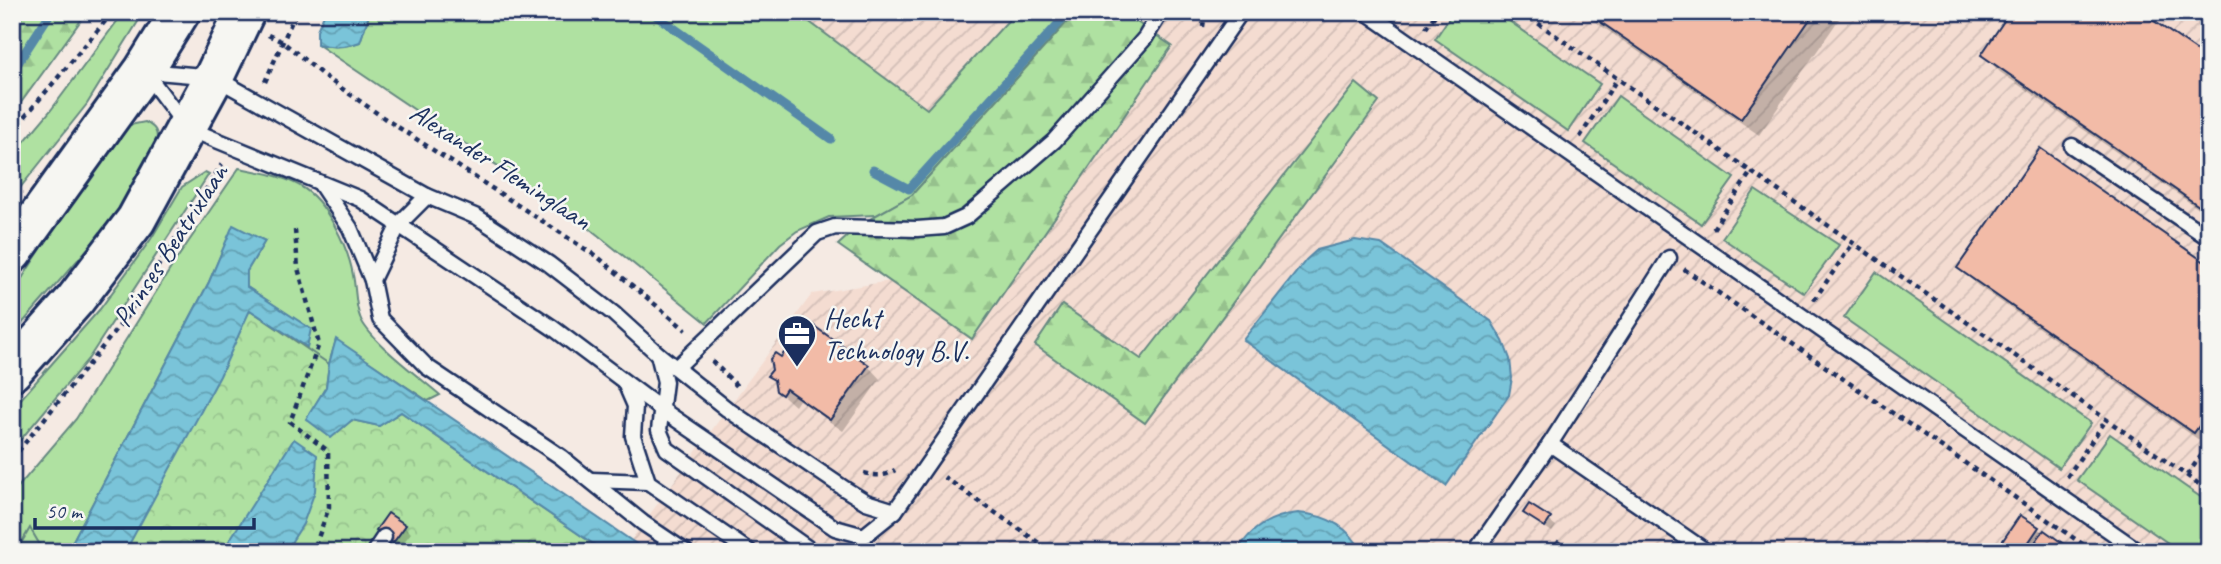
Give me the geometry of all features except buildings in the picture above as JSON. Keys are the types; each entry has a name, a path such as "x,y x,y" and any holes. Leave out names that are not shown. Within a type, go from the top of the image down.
{"main road":[{"path":"12,253 144,71 180,12"},
{"name":"Prinses Beatrixlaan","path":"12,371 75,300 136,220 244,16"}],"lane":[{"path":"676,368 817,233 835,227 944,227 966,217 1054,141 1145,38 1161,12"},
{"path":"144,71 187,128 360,200 399,223 553,328 661,409 835,528 864,536 895,511 1241,12"},
{"path":"1366,12 2140,552"},
{"name":"Alexander Fleminglaan","path":"144,71 214,77 427,196 477,217 549,264 614,314 658,354 727,409 866,502 895,511"},
{"path":"2072,146 2209,238"},
{"path":"320,183 349,228 372,280 380,319 426,367 591,480 643,523 686,552"},
{"path":"372,280 399,223 427,196"},
{"path":"1475,552 1550,444 1669,258"},
{"path":"658,354 665,382 659,430 667,449 813,552"},
{"path":"625,381 635,406 633,436 648,482"},
{"path":"1550,444 1707,552"},
{"path":"591,480 648,482 750,552"},
{"path":"374,552 384,537"}],"path":[{"path":"12,132 113,12"},
{"path":"256,102 296,12"},
{"path":"1522,12 2209,491"},
{"path":"1202,32 1204,13"},
{"name":"Alexander Fleminglaan","path":"244,16 384,118 599,258 681,325 740,388"},
{"path":"1570,155 1617,79"},
{"name":"Prinses Beatrixlaan","path":"12,459 125,319 233,146"},
{"path":"1701,246 1752,172"},
{"path":"295,230 298,268 319,344 290,422 328,451 329,507 313,552"},
{"path":"1802,317 1853,243"},
{"path":"1669,258 2094,552"},
{"path":"2040,515 2106,420"},
{"path":"2186,475 2209,445"},
{"path":"862,472 876,476 888,475 910,456 1052,552"}],"shaded area":[{"path":"650,12 2209,12 2209,552 648,552 631,540 812,294 1009,261"}],"green space":[{"path":"24,12 87,12 12,115 12,34"},
{"path":"124,12 144,12 87,104 12,198 12,156 51,110"},
{"path":"370,12 796,12 927,109 1016,12 1076,12 912,195 876,215 829,217 797,231 780,244 707,323 584,224 317,44 339,46 360,42"},
{"path":"1076,12 1122,12 1172,46 972,339 838,245 861,224 912,195"},
{"path":"1453,12 1496,12 1600,84 1568,131 1435,39"},
{"path":"1356,83 1379,102 1145,423 1035,345 1062,305 1141,359"},
{"path":"1618,96 1734,178 1701,224 1585,143"},
{"path":"145,122 155,130 157,143 111,222 12,335 12,294 113,136 130,125"},
{"path":"239,168 293,182 319,202 346,251 353,275 358,312 365,326 384,347 440,395 428,401 336,340 329,364 415,425 250,310 307,347 310,329 247,287 247,271 265,241 233,226 209,282 67,552 44,552 30,529 16,552 12,552 12,494 76,419 176,260"},
{"path":"205,172 209,174 89,358 12,450 12,409 100,309 151,239 182,187"},
{"path":"1755,190 1839,245 1804,293 1722,238"},
{"path":"1876,272 2091,423 2059,468 1844,318"},
{"path":"250,310 329,364 326,387 307,419 331,437 352,420 379,426 401,412 605,552 109,552"},
{"path":"2110,434 2209,503 2209,552 2181,552 2077,480"},
{"path":"30,528 44,552 16,552"}],"water":[{"path":"325,12 370,12 360,42 339,46 317,44 317,30"},
{"path":"233,225 265,241 247,271 247,287 311,329 307,347 250,310 220,376 125,552 67,552 209,282"},
{"path":"1355,240 1381,244 1491,321 1510,359 1512,378 1509,395 1446,486 1243,340 1306,260 1317,250"},
{"path":"336,339 648,552 605,552 401,412 379,426 352,420 331,438 306,419 326,387"},
{"path":"294,439 317,455 315,491 303,524 285,552 222,552"},
{"path":"1298,513 1318,516 1336,524 1350,535 1362,552 1237,552 1255,529 1279,517"}],"waterway":[{"path":"12,72 51,12"},
{"path":"651,12 831,139"},
{"path":"873,170 909,189 1069,12"}],"place":[{"name":"Hecht Technology B.V.","path":"797,368"}]}
